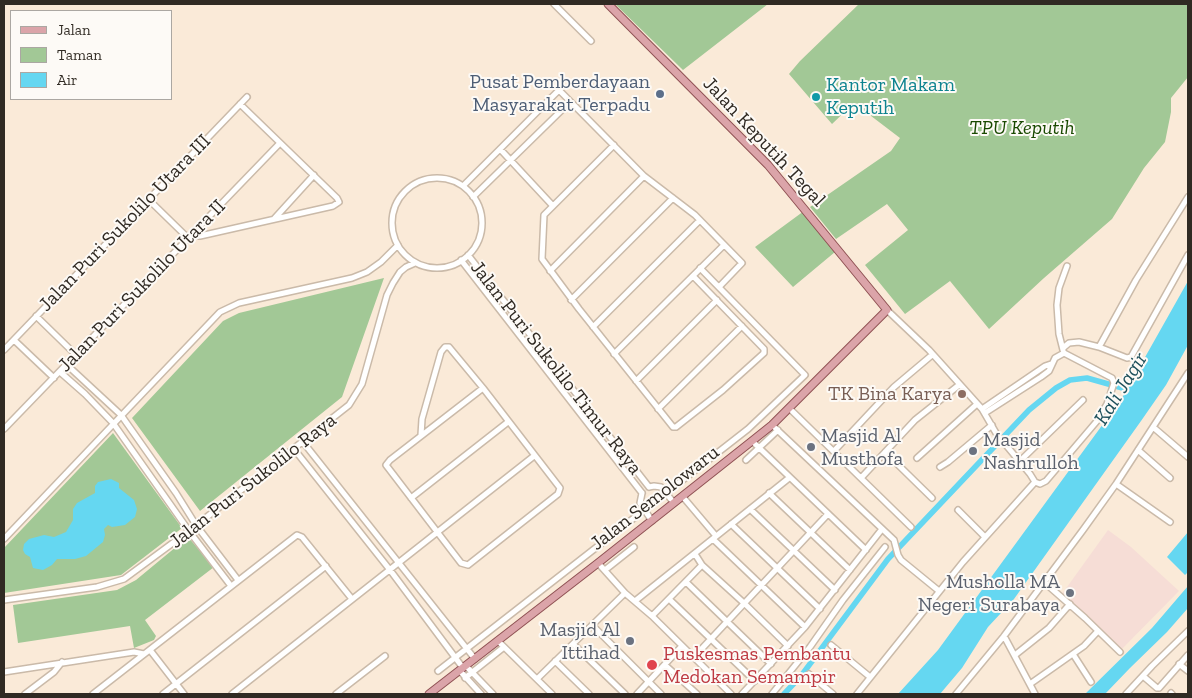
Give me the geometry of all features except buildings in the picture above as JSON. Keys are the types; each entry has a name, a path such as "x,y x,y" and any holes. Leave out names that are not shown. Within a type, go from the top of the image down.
{"main road":[{"name":"Jalan Keputih Tegal","path":"608,4 769,167 887,310"},
{"name":"Jalan Semolowaru","path":"434,693 471,654 498,641 752,442 789,408 887,310"}],"street":[{"path":"554,4 591,41"},
{"path":"463,186 559,90 644,176 700,220 742,263 719,287"},
{"name":"Jalan Puri Sukolilo Utara III","path":"4,350 247,96"},
{"path":"473,197 570,102"},
{"path":"148,199 189,237 333,206 339,202 314,175 240,104"},
{"name":"Jalan Puri Sukolilo Utara II","path":"4,429 280,143"},
{"path":"614,146 544,215 542,259 673,428 724,390 764,353 764,349 693,276"},
{"path":"500,149 553,206"},
{"path":"274,219 314,175"},
{"path":"550,271 644,176"},
{"path":"434,178 444,179 463,186 473,197 480,211 481,227 477,242 468,255 454,264 439,268 431,268 408,258 398,245 393,231 395,206 407,190 424,180 434,178"},
{"path":"1099,347 1136,280 1188,197"},
{"path":"572,300 673,198"},
{"path":"593,327 700,220"},
{"path":"4,538 226,308 239,303 352,278 367,272 381,262 398,245"},
{"path":"614,354 724,245"},
{"name":"Jalan Puri Sukolilo Timur Raya","path":"468,255 649,487 661,488 668,494"},
{"path":"983,411 1045,366 1051,364 1069,343 1079,342 1099,347 1127,358 1131,357 1188,255"},
{"name":"Jalan Puri Sukolilo Timur Raya","path":"462,260 642,493 640,503 645,512"},
{"name":"Jalan Puri Sukolilo Raya","path":"4,600 97,587 116,583 132,574 349,405 362,384 387,295 400,272 416,263"},
{"path":"887,310 932,355 983,411 996,433 1035,482 1040,484 1046,481 1092,426 1107,404 1114,383 1112,378 1063,351 1059,334 1057,305 1059,288 1067,266"},
{"path":"438,671 461,665 471,654 748,430 805,374 700,268"},
{"path":"636,381 717,300"},
{"path":"36,316 76,355"},
{"path":"658,409 742,326"},
{"path":"14,340 54,378"},
{"path":"421,435 422,419 441,352 448,346 483,388 560,488 558,494 468,565 461,563 386,465 421,435 483,388"},
{"path":"834,450 894,387 932,355"},
{"path":"67,365 121,415 196,525 216,550 235,583"},
{"path":"60,372 113,423 189,531 208,555 235,583"},
{"path":"956,694 1004,636 1076,540 1116,484 1188,373"},
{"path":"559,386 566,381"},
{"path":"862,478 916,420 959,385"},
{"path":"90,399 96,392"},
{"path":"1020,461 1083,400"},
{"path":"916,458 976,404"},
{"path":"789,408 911,526"},
{"path":"411,498 508,422"},
{"path":"772,424 882,530 891,536 896,542 898,555 901,560 940,591"},
{"path":"940,467 992,426"},
{"path":"1153,427 1188,457"},
{"path":"746,460 778,430"},
{"path":"303,442 471,654"},
{"path":"752,442 866,550"},
{"path":"294,449 390,570 461,665 493,694"},
{"path":"1138,450 1170,478"},
{"path":"885,452 932,498"},
{"path":"232,694 534,456"},
{"path":"147,470 156,465"},
{"path":"316,475 324,469"},
{"path":"635,601 789,478"},
{"path":"857,694 985,537 1035,482"},
{"path":"1116,484 1170,522"},
{"path":"642,493 649,487"},
{"path":"769,493 850,570"},
{"path":"668,494 674,502"},
{"path":"683,497 715,538 761,586 805,627"},
{"path":"750,509 835,590"},
{"path":"958,510 985,537"},
{"path":"645,512 651,520"},
{"path":"694,658 828,514"},
{"path":"731,524 820,609"},
{"path":"742,694 805,627 882,530"},
{"path":"93,694 298,535 302,537 352,599"},
{"path":"604,570 634,547"},
{"path":"772,694 885,547"},
{"path":"208,555 216,550"},
{"path":"695,554 702,565 788,646"},
{"path":"598,564 625,593 652,616 731,694"},
{"path":"652,616 702,565"},
{"path":"164,694 326,566"},
{"path":"686,582 771,664"},
{"path":"1044,582 1120,652"},
{"path":"537,679 625,593"},
{"path":"669,599 755,681"},
{"path":"1014,655 1049,628 1070,604"},
{"path":"592,625 661,694"},
{"path":"440,636 451,628"},
{"path":"1030,684 1073,654 1098,631"},
{"path":"1126,694 1188,631"},
{"path":"1004,636 1035,694"},
{"path":"498,641 552,694"},
{"path":"573,644 625,694"},
{"path":"830,645 870,678"},
{"path":"637,694 682,646"},
{"path":"465,678 504,647"},
{"path":"150,650 184,694"},
{"path":"4,672 134,652 144,654"},
{"path":"1073,654 1091,682"},
{"path":"1143,676 1159,688 1188,655"},
{"path":"336,694 385,656"},
{"path":"555,661 589,694"},
{"path":"25,694 54,672 62,662"},
{"path":"1179,664 1188,671"},
{"path":"461,665 465,678 481,694"},
{"path":"665,665 697,694"},
{"path":"809,674 833,694"}],"shaded area":[{"path":"1108,530 1131,547 1179,591 1121,650 1062,594"}],"green space":[{"path":"615,4 768,4 683,70"},
{"name":"TPU Keputih","path":"859,4 1188,4 1188,77 1171,98 1171,112 1165,142 1144,168 1112,219 989,329 950,281 905,314 865,265 908,230 887,204 836,239 810,207 891,151 900,138 854,103 832,124 789,74"},
{"path":"804,211 835,252 793,287 755,247"},
{"path":"384,278 342,397 200,511 132,418 223,321 239,313"},
{"path":"113,433 182,528 121,575 4,593 4,548"},
{"path":"188,537 214,567 145,620 156,636 154,640 134,648 130,626 18,643 13,605 117,590 136,580"}],"water":[{"path":"1188,281 1188,345 1166,385 1141,421 1014,599 988,627 962,668 940,694 898,694 938,650 1122,398"},
{"path":"111,479 119,483 119,488 134,500 137,509 135,517 125,525 112,527 108,525 104,529 103,542 86,556 75,559 57,559 52,565 43,570 33,568 30,557 23,550 24,544 29,539 44,535 54,537 66,532 73,520 73,509 77,503 95,493 95,486 98,482"},
{"path":"1188,532 1188,572 1185,575 1167,557"},
{"path":"1188,586 1188,608 1167,632 1105,694 1085,694 1152,628"}],"waterway":[{"name":"Kali Jagir","path":"784,694 801,676 888,559 1029,410 1056,388 1070,380 1087,378 1126,389"}],"place":[{"name":"Pusat Pemberdayaan Masyarakat Terpadu","path":"660,94"},
{"name":"Kantor Makam Keputih","path":"816,97"},
{"name":"TK Bina Karya","path":"962,394"},
{"name":"Masjid Al Musthofa","path":"811,447"},
{"name":"Masjid Nashrulloh","path":"973,451"},
{"name":"Musholla MA Negeri Surabaya","path":"1070,593"},
{"name":"Masjid Al Ittihad","path":"630,641"},
{"name":"Puskesmas Pembantu Medokan Semampir","path":"652,665"}]}
